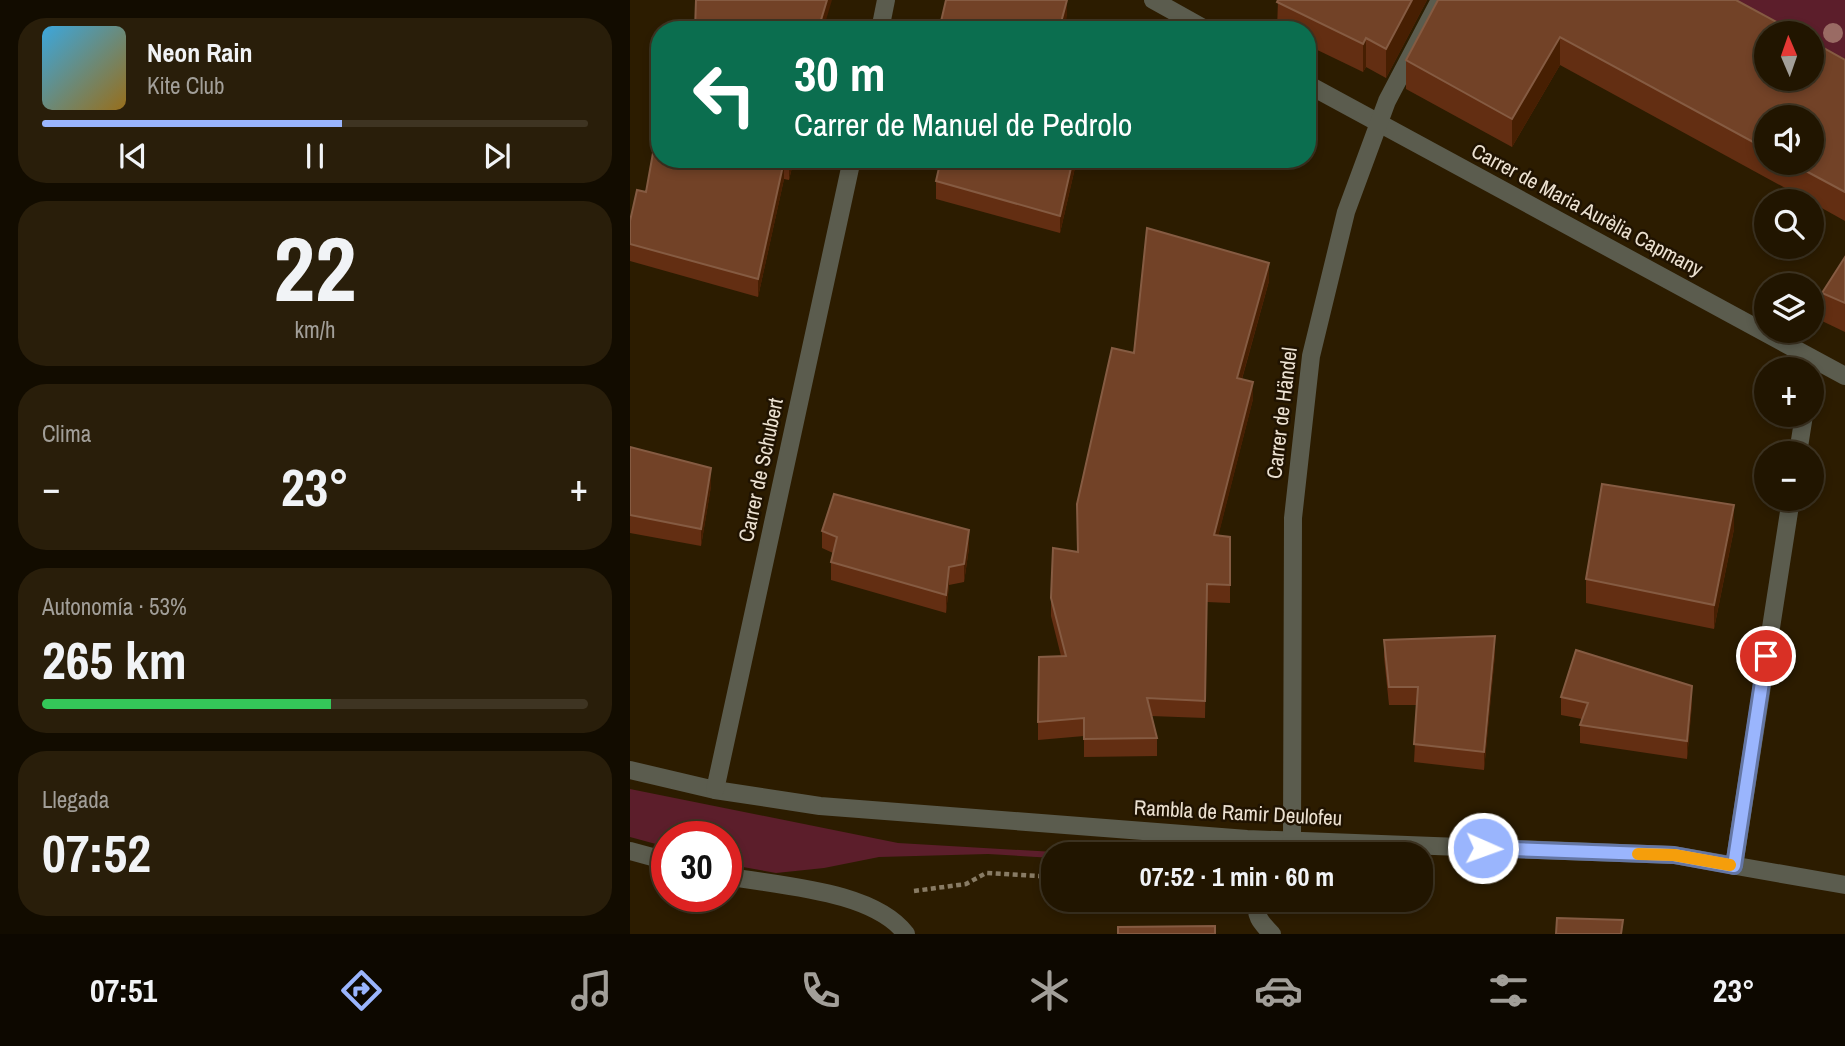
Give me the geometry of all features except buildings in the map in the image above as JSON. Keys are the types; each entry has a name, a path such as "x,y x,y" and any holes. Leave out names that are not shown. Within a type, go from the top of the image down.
{"street":[{"path":"882,21 886,0"},
{"path":"1153,0 1191,21"},
{"name":"Carrer de Händel","path":"1289,842 1293,518 1311,356 1346,212 1379,124 1440,0"},
{"name":"Carrer de Maria Aurèlia Capmany","path":"1316,90 1798,357"},
{"name":"Carrer de Schubert","path":"715,790 850,168"},
{"name":"Carrer de Maria Aurèlia Capmany","path":"1824,369 1845,376"},
{"path":"1734,866 1789,511"},
{"name":"Rambla de Ramir Deulofeu","path":"630,770 715,790 820,806 1232,842"},
{"name":"Rambla de Ramir Deulofeu","path":"1433,850 1674,855 1845,885"},
{"path":"630,851 651,857"},
{"path":"742,879 856,900 900,926 906,934"},
{"path":"1258,912 1258,918 1272,934"}],"path":[{"path":"856,900 966,884 986,873 1041,876"}],"shaded area":[{"path":"1730,0 1845,0 1845,63 1824,51 1824,21 1769,21"},
{"path":"630,789 898,843 1041,851 1041,857 988,854 879,857 824,868 776,873 742,867 742,821 651,821 651,843 630,837"}],"slow traffic":[{"path":"1638,854 1674,855 1730,865"}],"route":[{"path":"1483,848 1674,855 1734,866 1766,656"}]}
